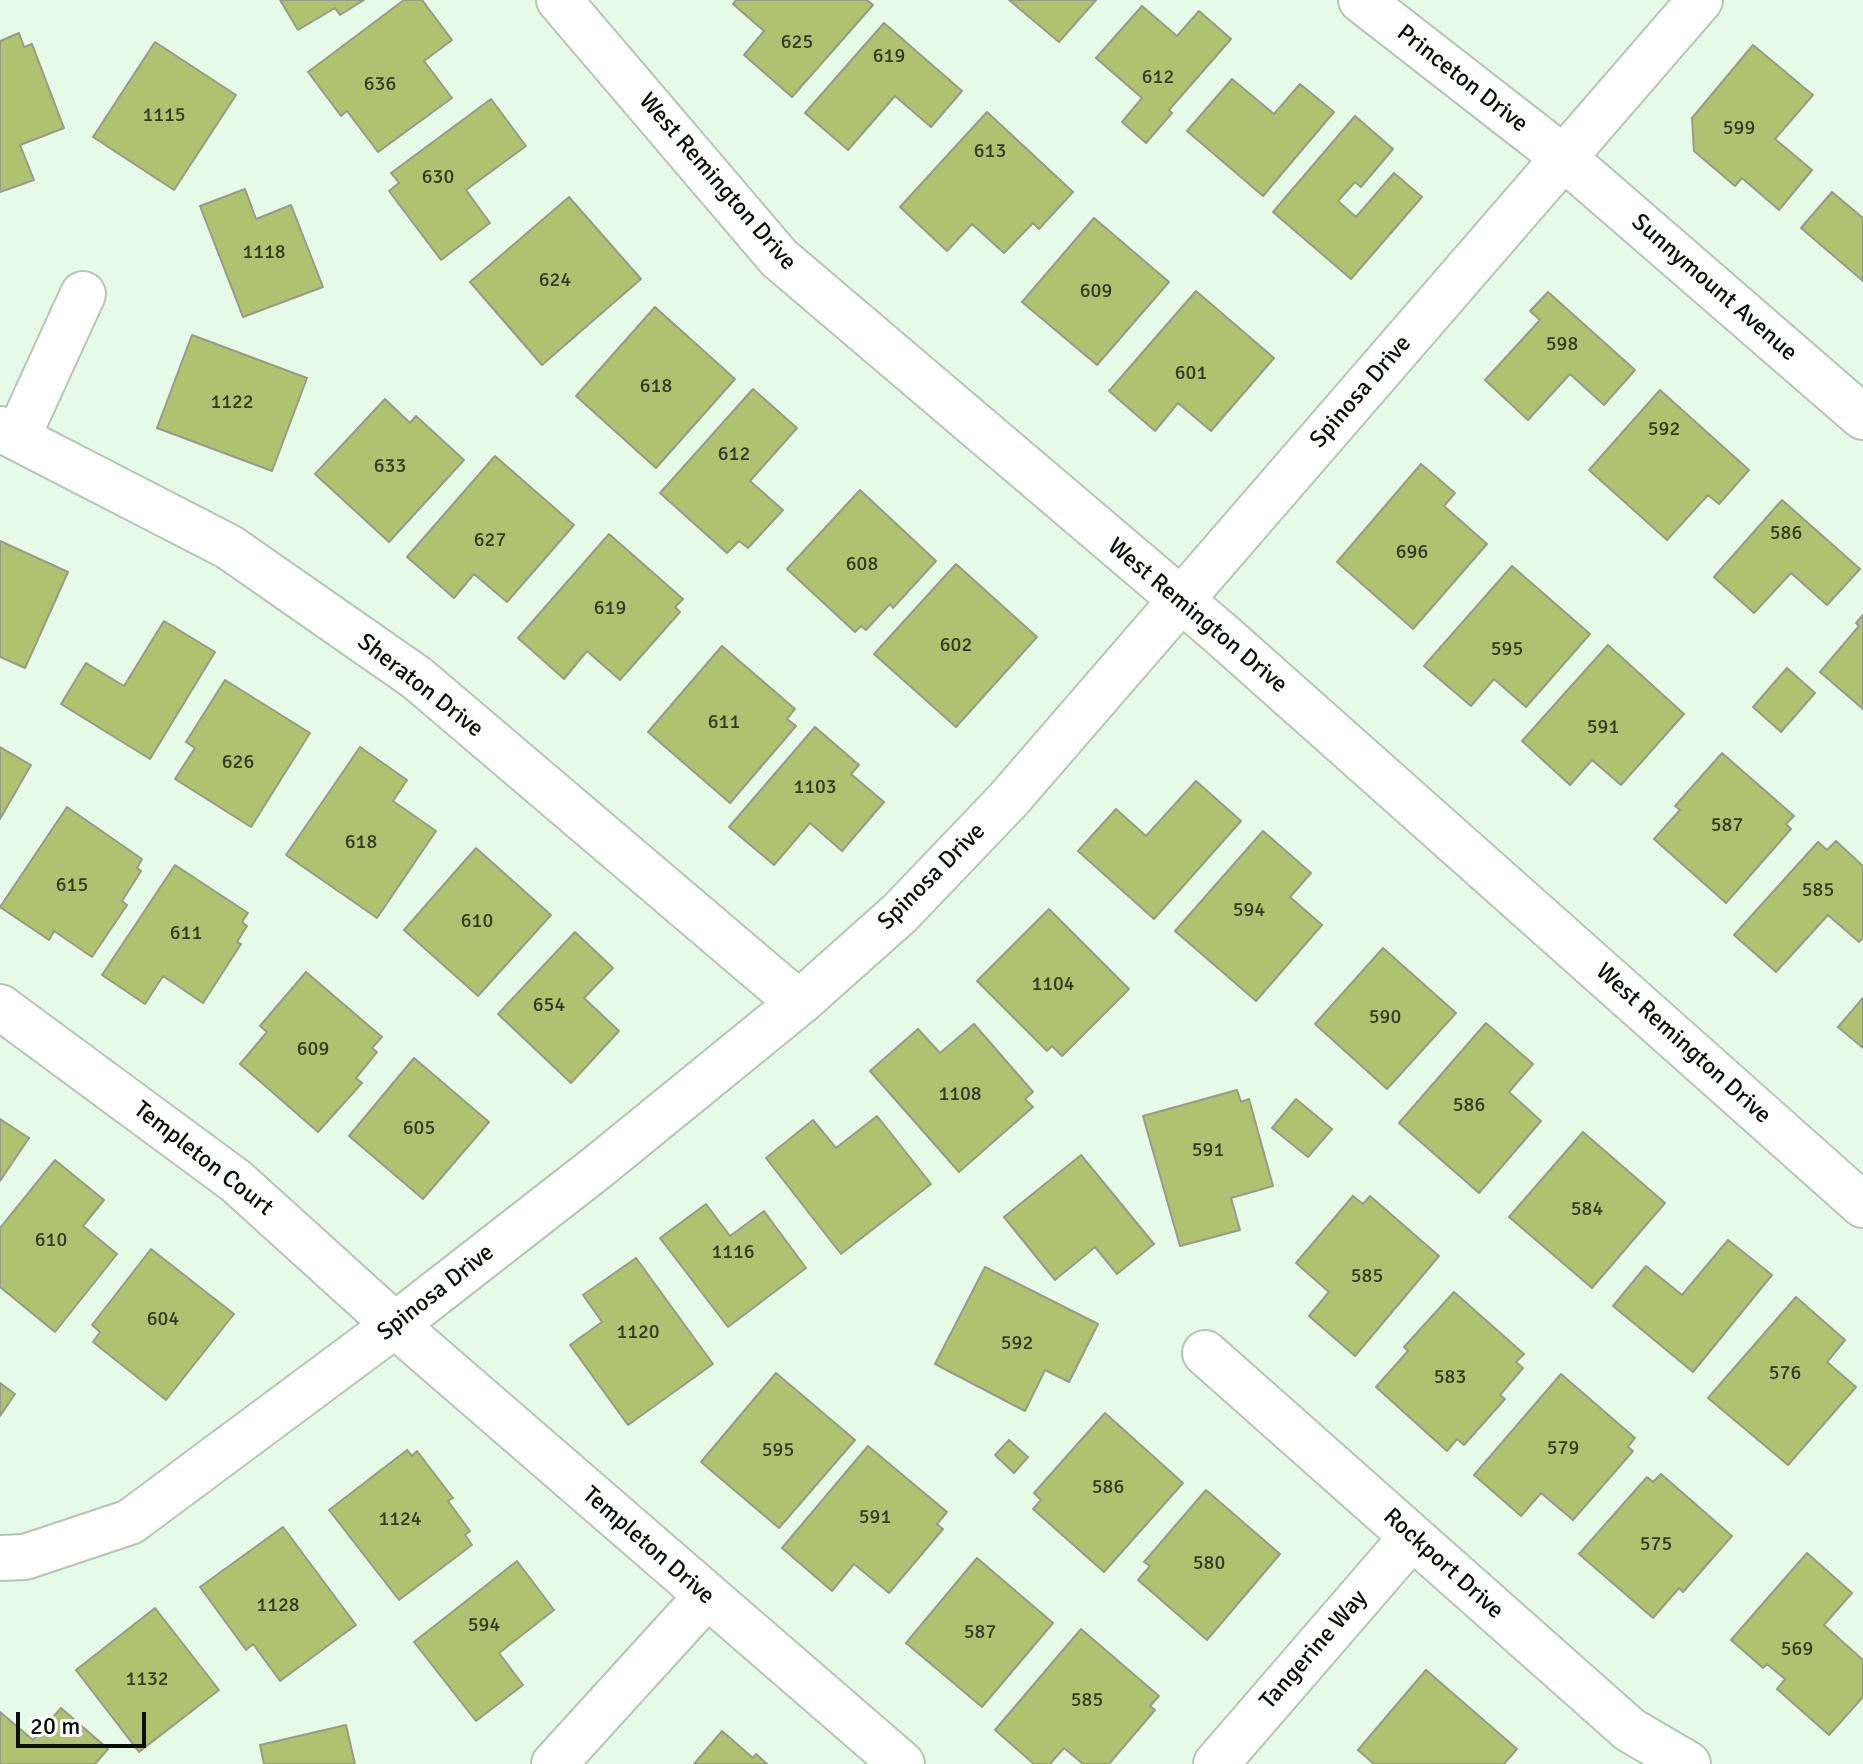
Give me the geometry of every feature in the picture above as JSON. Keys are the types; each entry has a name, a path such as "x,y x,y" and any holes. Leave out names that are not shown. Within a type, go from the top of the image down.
{"street":[{"name":"West Remington Drive","path":"559,0 779,258 1220,633 1863,1205"},
{"name":"Princeton Drive","path":"1361,0 1564,158"},
{"name":"Spinosa Drive","path":"0,1558 25,1557 130,1522 395,1325 799,1003 900,913 1008,800 1700,0"},
{"name":"Sunnymount Avenue","path":"1564,158 1863,417"},
{"path":"9,432 83,294"},
{"name":"Sheraton Drive","path":"9,432 229,547 417,678 799,1003"},
{"name":"Templeton Court","path":"0,1007 236,1181 395,1325"},
{"name":"Templeton Drive","path":"395,1325 902,1764"},
{"name":"Rockport Drive","path":"1205,1353 1630,1730 1688,1764"},
{"name":"Tangerine Way","path":"1216,1764 1412,1537"},
{"path":"554,1764 706,1597"}],"building":[{"path":"280,0 364,0 340,15 335,8 298,30"},
{"path":"404,0 422,0 452,40 424,61 452,98 378,152 347,111 341,116 308,72"},
{"path":"736,0 867,0 873,5 792,97 744,55 764,31 733,4"},
{"path":"1009,0 1096,0 1059,42"},
{"path":"1142,6 1177,36 1199,11 1231,39 1169,110 1172,113 1146,143 1122,122 1142,98 1096,58"},
{"path":"884,23 962,91 931,127 895,96 848,150 805,113"},
{"path":"19,33 24,47 32,44 64,128 20,145 34,180 0,192 0,41"},
{"path":"155,42 236,95 174,190 93,137"},
{"path":"1753,45 1813,95 1775,139 1812,170 1779,210 1742,178 1735,186 1694,151 1692,118"},
{"path":"1232,79 1274,114 1300,84 1334,112 1263,196 1187,131"},
{"path":"491,99 526,146 466,190 490,223 441,260 389,191 399,183 391,173"},
{"path":"987,112 1073,192 1039,229 1033,223 1004,253 972,224 947,251 900,207"},
{"path":"1355,116 1393,149 1361,187 1355,182 1338,201 1356,217 1394,173 1422,197 1351,279 1273,212"},
{"path":"245,189 256,219 291,205 323,287 243,317 200,206"},
{"path":"1832,192 1863,218 1863,281 1801,228"},
{"path":"569,197 641,279 542,365 470,282"},
{"path":"1094,218 1169,282 1097,365 1022,302"},
{"path":"1196,291 1274,358 1211,431 1178,403 1155,431 1109,391"},
{"path":"1548,292 1635,370 1604,405 1570,374 1528,420 1485,380 1540,320 1530,311"},
{"path":"655,307 735,379 656,468 576,396"},
{"path":"192,335 307,378 272,471 157,428"},
{"path":"753,389 797,428 750,481 783,510 748,548 739,541 727,553 660,493"},
{"path":"1660,390 1749,470 1719,504 1708,495 1667,540 1589,470"},
{"path":"385,399 410,423 416,416 464,460 389,542 315,474"},
{"path":"495,456 574,525 507,602 474,574 454,598 407,557"},
{"path":"1421,464 1455,493 1444,506 1487,544 1413,629 1337,562"},
{"path":"860,490 936,561 893,608 890,604 866,630 861,626 855,632 787,569"},
{"path":"1782,500 1860,569 1827,605 1791,573 1754,613 1714,577"},
{"path":"609,534 683,599 675,607 680,612 620,680 587,651 564,679 518,638"},
{"path":"0,541 68,572 25,668 0,657"},
{"path":"956,564 1037,637 956,727 874,654"},
{"path":"1512,566 1590,634 1526,707 1494,679 1471,706 1424,666"},
{"path":"1863,615 1863,709 1820,672 1859,626 1856,623"},
{"path":"164,621 215,652 150,759 61,704 86,663 124,686"},
{"path":"1608,645 1684,714 1621,785 1592,760 1570,785 1522,741"},
{"path":"722,646 795,709 787,719 796,726 730,803 648,732"},
{"path":"1787,668 1815,693 1781,732 1753,707"},
{"path":"225,680 310,733 251,827 175,779 195,748 186,742"},
{"path":"815,727 859,765 851,774 884,802 842,851 810,823 774,865 729,827"},
{"path":"0,747 31,765 0,819"},
{"path":"360,747 407,780 393,801 436,831 377,918 286,855"},
{"path":"1722,753 1794,816 1786,824 1791,829 1726,903 1654,839 1680,810 1675,806"},
{"path":"1196,781 1241,821 1154,919 1078,851 1116,809 1146,836"},
{"path":"67,807 142,859 137,868 141,871 122,901 127,905 92,957 54,931 49,940 0,907"},
{"path":"1263,831 1311,873 1290,897 1322,925 1256,1001 1175,931"},
{"path":"1836,841 1863,866 1863,938 1859,942 1828,915 1776,972 1734,935 1818,842 1827,850"},
{"path":"476,848 551,915 478,996 404,930"},
{"path":"175,865 248,913 242,922 247,926 237,942 241,944 203,1003 163,976 145,1004 102,975"},
{"path":"1049,909 1129,989 1062,1056 1052,1046 1047,1051 977,981"},
{"path":"575,932 613,968 584,998 619,1031 571,1083 498,1014"},
{"path":"1383,948 1456,1013 1387,1089 1315,1024"},
{"path":"306,972 382,1037 372,1048 377,1052 356,1078 362,1083 318,1132 240,1064 267,1032 260,1026"},
{"path":"1863,998 1863,1048 1838,1027"},
{"path":"1486,1023 1533,1064 1509,1092 1541,1121 1479,1193 1399,1123"},
{"path":"974,1024 1033,1092 1025,1099 1033,1107 959,1172 870,1071 918,1029 940,1053"},
{"path":"414,1058 489,1122 423,1199 349,1136"},
{"path":"1237,1090 1241,1102 1249,1099 1273,1186 1231,1198 1240,1230 1180,1246 1143,1116"},
{"path":"1296,1099 1332,1129 1308,1157 1272,1128"},
{"path":"877,1116 931,1184 841,1254 766,1158 813,1120 836,1148"},
{"path":"0,1119 29,1138 0,1181"},
{"path":"1583,1132 1665,1203 1592,1288 1509,1217"},
{"path":"1081,1155 1154,1244 1117,1274 1095,1247 1055,1280 1004,1217"},
{"path":"55,1160 104,1200 83,1226 117,1254 55,1332 0,1287 0,1228"},
{"path":"1353,1196 1363,1204 1370,1196 1439,1256 1355,1356 1309,1316 1329,1292 1296,1263"},
{"path":"706,1204 730,1236 764,1211 806,1268 728,1327 660,1238"},
{"path":"1728,1240 1772,1275 1693,1372 1613,1306 1646,1266 1682,1295"},
{"path":"151,1249 234,1314 166,1400 93,1342 100,1332 92,1325"},
{"path":"636,1258 713,1364 628,1425 570,1345 602,1322 583,1295"},
{"path":"985,1267 1098,1324 1069,1382 1045,1370 1025,1411 935,1364"},
{"path":"1454,1292 1524,1354 1516,1362 1523,1368 1500,1395 1505,1399 1464,1445 1457,1439 1447,1451 1376,1387 1408,1351 1404,1347"},
{"path":"1796,1297 1845,1340 1827,1362 1856,1387 1788,1465 1708,1398"},
{"path":"776,1373 855,1440 779,1528 701,1462"},
{"path":"1561,1374 1635,1438 1628,1447 1633,1451 1573,1520 1541,1493 1521,1516 1474,1475"},
{"path":"0,1383 15,1394 0,1416"},
{"path":"1105,1413 1183,1483 1104,1572 1033,1509 1041,1500 1034,1493"},
{"path":"1009,1440 1028,1457 1014,1473 995,1455"},
{"path":"868,1446 947,1512 937,1524 943,1529 889,1593 854,1564 832,1591 782,1548"},
{"path":"407,1450 412,1456 417,1451 453,1498 448,1501 470,1531 465,1535 472,1545 399,1600 329,1510"},
{"path":"1661,1474 1732,1536 1683,1592 1679,1588 1653,1618 1579,1554 1647,1477 1653,1482"},
{"path":"1206,1490 1280,1554 1207,1640 1138,1580 1150,1566 1144,1562"},
{"path":"283,1527 356,1625 280,1681 253,1644 246,1650 200,1587"},
{"path":"1807,1553 1852,1593 1824,1625 1863,1660 1863,1697 1829,1735 1777,1689 1785,1679 1767,1664 1763,1668 1731,1640"},
{"path":"977,1558 1053,1623 982,1707 906,1643"},
{"path":"517,1561 554,1610 499,1653 523,1685 476,1721 414,1642"},
{"path":"155,1608 219,1690 139,1752 76,1670"},
{"path":"1081,1629 1159,1696 1150,1706 1155,1710 1109,1764 1083,1764 1064,1748 1050,1764 1034,1764 995,1730"},
{"path":"1426,1670 1517,1749 1504,1764 1374,1764 1358,1750"},
{"path":"61,1708 108,1749 95,1764 0,1764 0,1712 33,1740"},
{"path":"346,1725 355,1764 264,1764 260,1745"},
{"path":"722,1731 753,1758 756,1754 767,1764 694,1764"}]}
